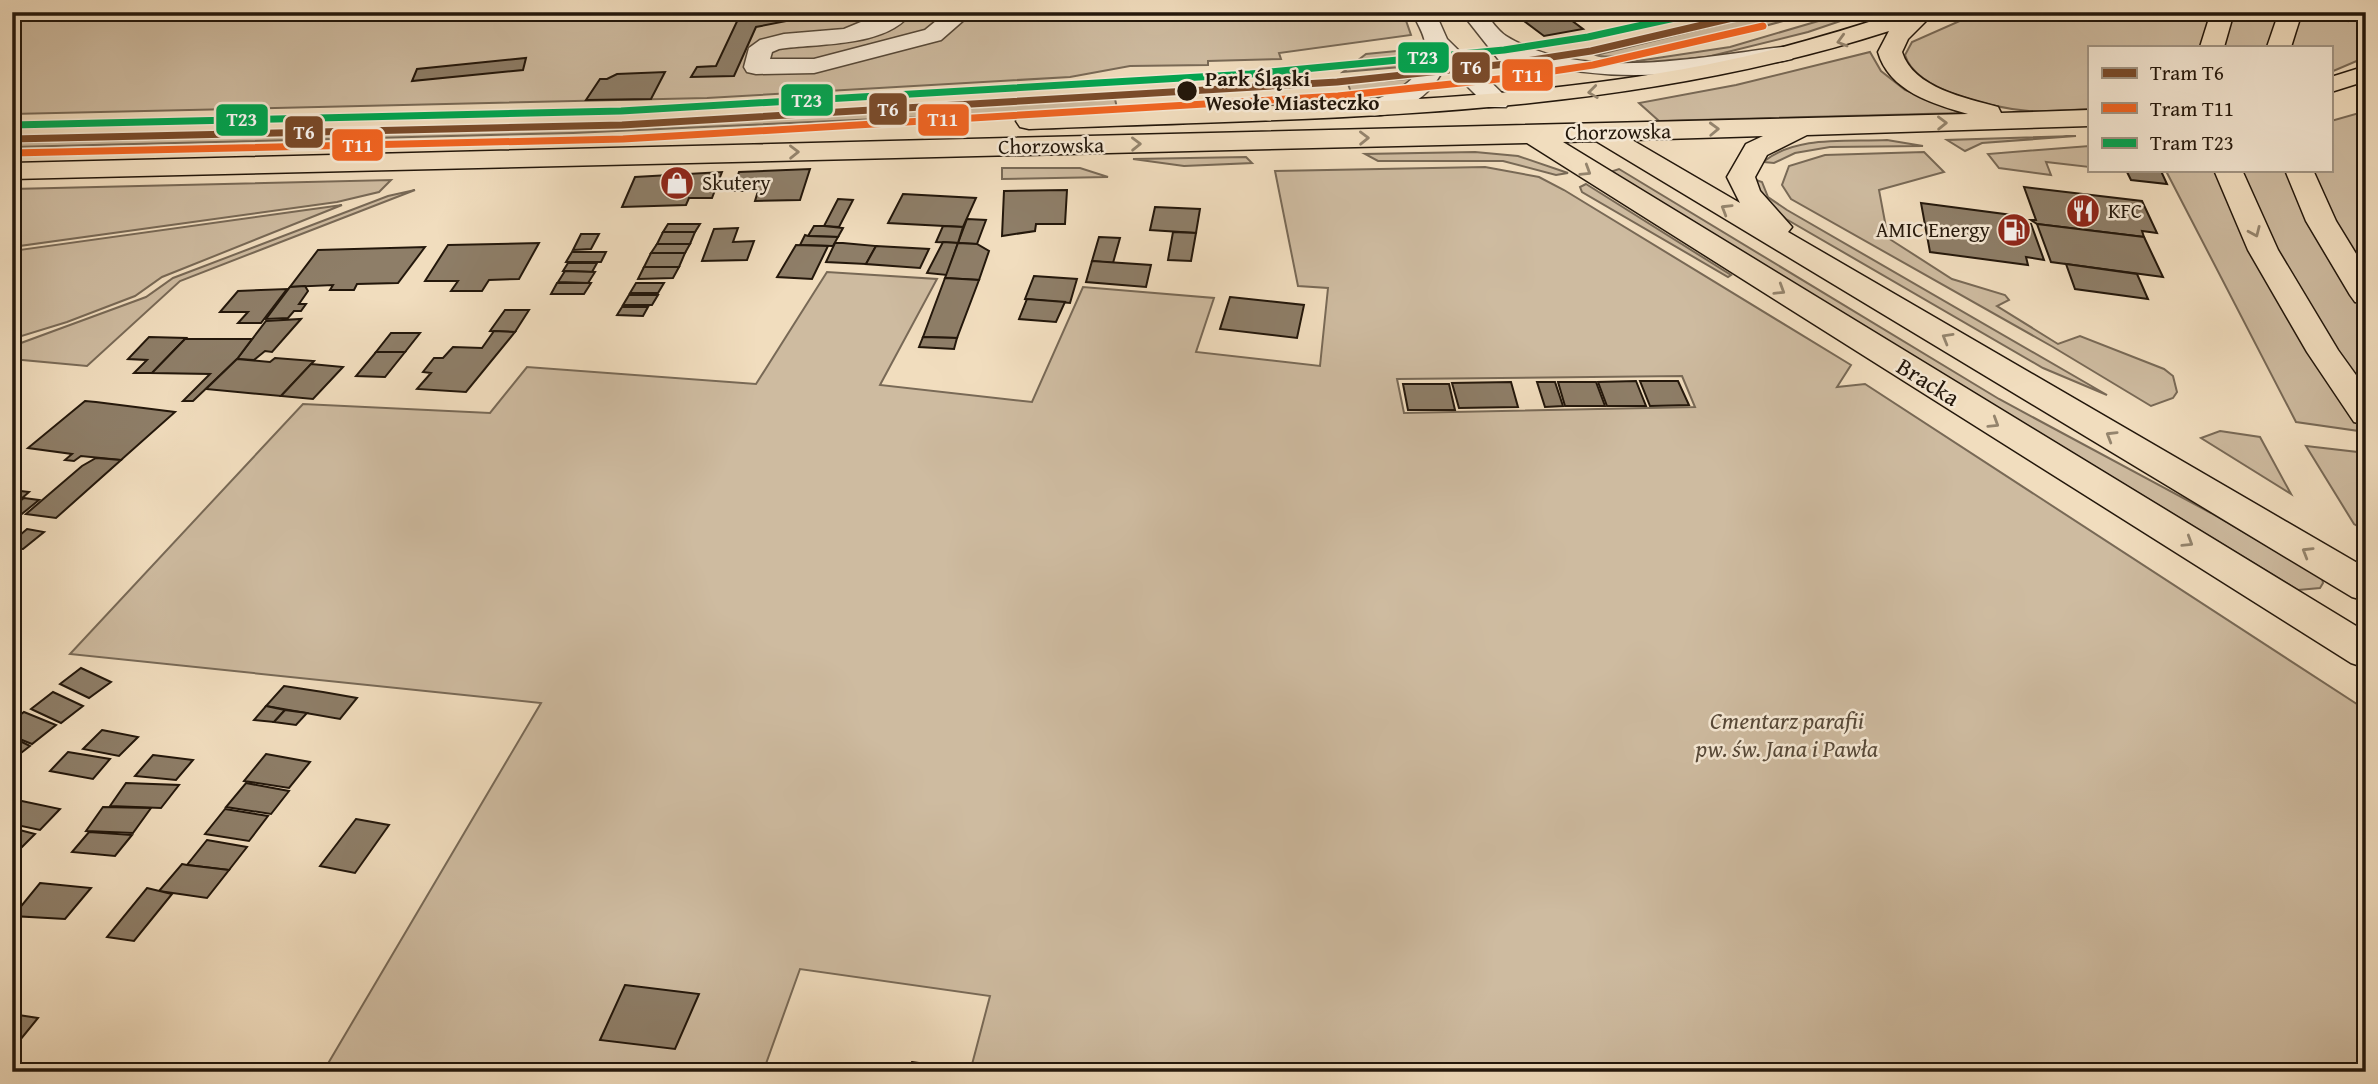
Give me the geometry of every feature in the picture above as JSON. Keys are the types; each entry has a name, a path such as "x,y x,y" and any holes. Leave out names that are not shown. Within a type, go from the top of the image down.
{"main road":[{"name":"Chorzowska","path":"12,155 683,138 1497,102 1551,97 1694,76 1805,51 1926,12"},
{"path":"1926,12 1894,36 1889,57 1897,70 1924,89 1945,99 2029,121"},
{"path":"2212,46 2223,12"},
{"path":"2279,46 2291,12"},
{"path":"2332,85 2366,72"},
{"name":"Bracka","path":"1551,97 1597,131 2366,587"},
{"name":"Bracka","path":"1497,102 1529,134 2366,652"},
{"name":"Chorzowska","path":"12,172 2088,118"},
{"path":"1804,126 1756,150 1741,177 1756,206 1806,256"},
{"path":"2229,172 2263,250 2323,352 2366,414"},
{"path":"2300,172 2321,221 2366,295"}],"street":[{"path":"901,12 863,32 774,41 761,48 756,67 813,74 890,57 933,35 962,12"},
{"path":"1423,12 1437,42 1497,102"},
{"path":"1472,12 1494,40 1551,97"},
{"path":"803,40 805,25 826,15 863,32 890,57 924,60"},
{"path":"933,35 956,44"},
{"path":"1494,40 1529,57 1558,65 1617,71 1805,51"},
{"path":"1372,109 1400,99 1423,85 1432,74 1437,42"}],"green space":[{"path":"12,12 1403,12 1411,35 1279,53 1281,59 1208,61 1208,65 1130,66 1070,77 707,98 12,114"},
{"path":"1770,12 1814,12 1668,49 1637,54 1596,55"},
{"path":"1849,12 1867,12 1808,32 1707,57 1611,65 1730,47"},
{"path":"1980,12 2309,12 2348,21 2353,12 2366,12 2366,57 2332,72 2332,46 2088,46 2088,109 2029,111 1959,96 1924,79 1912,68 1905,55 1912,42"},
{"path":"1417,49 1423,65 1343,72 1366,54"},
{"path":"1870,52 1881,71 1905,90 1961,113 1659,121 1639,103 1736,85"},
{"path":"1418,78 1386,96 1354,101 1348,84"},
{"path":"1115,99 1117,108 573,133 12,147 12,143 616,128"},
{"path":"2366,111 2366,432 2296,422 2167,172 2332,172 2332,121"},
{"path":"2076,136 1982,143 1965,151 1947,140"},
{"path":"1887,140 1923,146 1830,147 1795,153 1774,163 1763,162 1776,153 1806,144"},
{"path":"2088,146 2088,167 2046,162 2051,175 1999,168 1988,154"},
{"path":"1475,152 1518,156 1568,173 1556,175 1503,161 1378,161 1365,154"},
{"path":"1924,152 1944,172 1879,190 1888,238 1952,279 2005,295 2009,300 1997,306 2058,344 2080,336 2164,369 2173,376 2177,392 2173,398 2151,406 2053,347 1791,199 1782,185 1789,166 1825,155"},
{"path":"1246,157 1252,163 1184,166 1133,159"},
{"name":"Cmentarz parafii pw. św. Jana i Pawła","path":"1485,167 1539,177 1851,365 1837,387 1865,384 2366,710 2366,1072 970,1072 990,996 800,969 763,1072 323,1072 541,703 70,654 303,404 490,413 527,367 756,384 827,272 937,279 880,385 1032,402 1083,287 1214,298 1196,352 1320,366 1328,288 1298,286 1275,171","holes":["1682,376 1695,407 1404,413 1397,379"]},
{"path":"1002,168 1080,168 1108,177 1002,179"},
{"path":"1619,169 1999,399 2211,513 2322,578 2323,583 2320,588 2298,590 1610,172"},
{"path":"391,180 379,192 337,202 12,247 12,189"},
{"path":"1756,180 1762,182 1768,197 1787,210 2107,395 2043,368 1786,219 1760,194"},
{"path":"1586,184 1731,275 1728,277 1582,192 1580,187"},
{"path":"415,190 180,281 87,366 12,359 12,349 21,343 146,297 173,278 388,196"},
{"path":"342,205 162,277 135,296 67,322 12,339 12,251"},
{"path":"2220,431 2260,437 2291,494 2201,438"},
{"path":"2306,446 2366,453 2366,531 2354,524"}],"building":[{"path":"119,12 204,12 195,21 108,20"},
{"path":"749,12 798,14 797,19 756,27 734,76 691,77 697,67 716,66 740,15"},
{"path":"1512,12 1572,12 1576,15 1567,17 1583,29 1544,36"},
{"path":"526,58 523,70 412,81 417,69"},
{"path":"665,72 651,99 586,100 600,79 617,74"},
{"path":"810,169 800,200 755,201 758,191 732,191 739,172"},
{"path":"722,172 712,198 689,198 686,205 622,207 635,177"},
{"path":"2127,172 2161,172 2167,184 2131,180"},
{"path":"2024,187 2142,201 2157,233 2142,231 2144,237 2037,224 2031,220 2036,220"},
{"path":"1067,190 1065,224 1036,224 1035,231 1002,236 1004,191"},
{"path":"903,194 976,198 963,227 888,223"},
{"path":"838,199 853,200 839,227 824,226"},
{"path":"1921,203 2012,215 2015,222 2031,224 2044,260 2026,257 2028,265 1930,252"},
{"path":"1155,207 1200,209 1196,233 1150,230"},
{"path":"967,219 986,220 977,244 958,243"},
{"path":"668,224 700,224 695,232 663,232"},
{"path":"2037,224 2144,237 2163,277 2051,262"},
{"path":"814,226 843,228 838,237 808,236"},
{"path":"943,226 963,227 958,243 936,242"},
{"path":"738,228 733,242 754,241 747,260 702,261 714,229"},
{"path":"663,232 695,232 690,244 657,244"},
{"path":"1173,232 1196,233 1191,261 1168,260"},
{"path":"581,234 599,234 591,249 573,250"},
{"path":"805,235 838,237 833,246 800,245"},
{"path":"1099,237 1120,238 1113,263 1092,261"},
{"path":"943,242 958,243 947,275 927,273"},
{"path":"539,243 519,279 489,280 482,291 451,291 458,281 425,281 448,245"},
{"path":"835,243 876,246 866,264 826,262"},
{"path":"958,243 977,244 989,251 979,280 945,278"},
{"path":"657,244 690,244 685,253 651,253"},
{"path":"796,245 828,246 812,279 777,277"},
{"path":"876,246 929,249 920,268 866,264"},
{"path":"425,247 398,283 357,284 354,290 330,290 333,285 290,287 318,250"},
{"path":"572,252 606,252 601,262 566,262"},
{"path":"651,253 685,253 679,267 644,267"},
{"path":"1092,261 1151,265 1146,287 1086,282"},
{"path":"568,263 597,263 592,272 563,271"},
{"path":"2066,264 2137,274 2148,299 2075,289"},
{"path":"644,267 679,267 673,278 638,279"},
{"path":"565,271 595,272 588,283 558,282"},
{"path":"1034,276 1077,279 1070,303 1025,299"},
{"path":"945,278 979,280 957,338 923,337"},
{"path":"557,283 591,283 584,294 551,294"},
{"path":"636,283 664,283 658,293 630,293"},
{"path":"305,286 308,291 299,304 306,304 301,311 294,311 288,318 266,319 290,287"},
{"path":"287,289 261,323 238,323 248,312 220,312 238,291"},
{"path":"629,295 658,295 652,305 623,305"},
{"path":"1230,297 1304,305 1297,338 1220,329"},
{"path":"1027,299 1065,302 1056,322 1019,319"},
{"path":"622,307 648,307 643,316 617,315"},
{"path":"505,310 529,310 515,332 490,331"},
{"path":"301,319 272,352 265,351 254,360 237,359 266,321"},
{"path":"494,331 515,332 466,392 417,389 431,373 423,372 434,358 443,358 453,347 482,348"},
{"path":"391,333 420,333 405,352 376,352"},
{"path":"149,337 186,338 152,373 134,373 147,360 128,359"},
{"path":"923,337 957,338 954,349 919,347"},
{"path":"185,339 252,339 237,359 193,401 183,401 210,374 152,373"},
{"path":"376,352 405,352 385,377 356,376"},
{"path":"275,358 314,361 281,396 206,389 237,359 270,362"},
{"path":"311,364 343,367 313,399 281,396"},
{"path":"1636,381 1646,406 1607,406 1598,382"},
{"path":"1640,381 1678,381 1689,405 1650,406"},
{"path":"1511,382 1518,407 1459,408 1452,383"},
{"path":"1537,382 1555,382 1563,406 1545,407"},
{"path":"1558,382 1596,382 1605,406 1565,406"},
{"path":"1403,384 1449,384 1455,410 1408,410"},
{"path":"85,401 175,412 121,460 81,456 74,461 65,460 72,454 28,448"},
{"path":"96,458 121,460 56,518 26,514 82,466"},
{"path":"12,490 29,492 12,507"},
{"path":"24,498 39,500 12,522 12,507"},
{"path":"27,529 44,532 23,549 12,548 12,542"},
{"path":"81,668 111,682 89,698 60,684"},
{"path":"284,686 357,698 340,719 266,706"},
{"path":"53,692 83,706 61,723 31,709"},
{"path":"266,706 285,710 274,722 254,720"},
{"path":"285,710 307,713 296,725 274,722"},
{"path":"24,712 56,725 32,744 12,736 12,721"},
{"path":"102,730 138,737 119,756 83,749"},
{"path":"12,737 30,746 12,760"},
{"path":"68,752 110,759 93,779 50,771"},
{"path":"266,754 310,762 289,788 244,781"},
{"path":"153,755 193,760 176,780 135,776"},
{"path":"126,783 179,785 161,808 110,806"},
{"path":"246,783 289,791 271,814 226,807"},
{"path":"17,800 60,809 40,830 12,824 12,805"},
{"path":"103,807 151,808 133,833 86,831"},
{"path":"225,809 268,816 249,841 205,834"},
{"path":"356,819 389,825 355,873 320,866"},
{"path":"12,828 35,834 13,856 12,856"},
{"path":"89,832 132,835 115,856 72,852"},
{"path":"207,840 247,847 229,870 187,865"},
{"path":"182,864 229,870 207,898 159,891"},
{"path":"40,883 91,888 65,919 13,916"},
{"path":"147,888 172,894 134,941 107,937"},
{"path":"625,985 699,994 675,1049 600,1040"},
{"path":"12,1014 38,1018 12,1050"},
{"path":"912,1062 961,1069 960,1072 909,1072"}],"tram line":[{"name":"T23","path":"12,125 621,111 1250,74 1504,50 1588,37 1702,12"},
{"name":"T6","path":"12,139 622,125 1337,82 1506,64 1591,51 1758,12"},
{"name":"T11","path":"12,153 623,139 1338,96 1508,78 1593,65 1763,26"}],"place":[{"name":"Park Śląski Wesołe Miasteczko","path":"1187,91"},
{"name":"Skutery","path":"677,183"},
{"name":"KFC","path":"2083,211"},
{"name":"AMIC Energy","path":"2014,230"}]}
